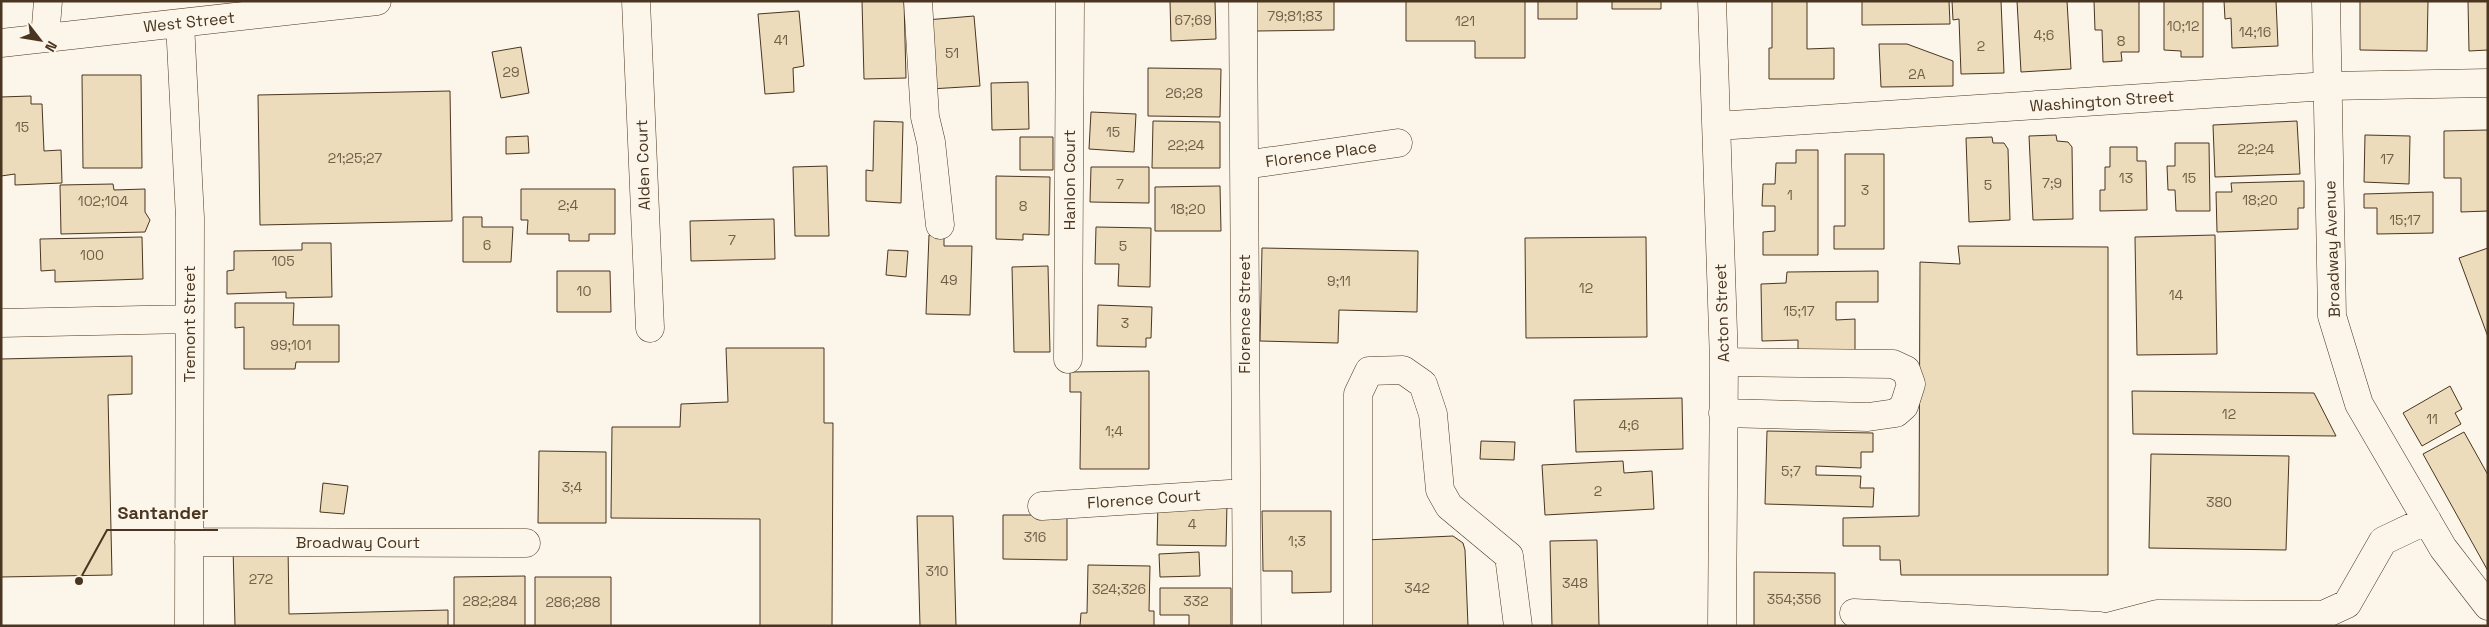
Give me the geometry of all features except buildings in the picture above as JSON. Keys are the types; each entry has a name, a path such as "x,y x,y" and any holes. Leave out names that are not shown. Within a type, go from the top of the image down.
{"street":[{"path":"45,38 48,1"},
{"name":"West Street","path":"1,43 180,23 310,5 377,1"},
{"name":"Alden Court","path":"636,1 650,328"},
{"path":"918,1 925,117 931,142 940,225"},
{"name":"Hanlon Court","path":"1068,359 1070,1"},
{"name":"Florence Street","path":"1243,1 1247,626"},
{"name":"Acton Street","path":"1712,1 1724,362 1722,626"},
{"name":"Broadway Avenue","path":"2326,1 2332,316 2359,404 2443,548 2488,606"},
{"name":"Tremont Street","path":"180,23 190,218 189,626"},
{"name":"Washington Street","path":"1717,126 2328,86 2488,83"},
{"name":"Florence Place","path":"1244,165 1398,143"},
{"path":"1,323 189,319"},
{"path":"1724,362 1893,364 1906,370 1911,384 1904,406 1896,413 1868,417 1724,413"},
{"path":"1358,626 1358,394 1369,371 1404,370 1423,384 1433,414 1440,490 1449,506 1509,556 1518,626"},
{"name":"Florence Court","path":"1042,506 1246,493"},
{"path":"2125,624 2158,614 2323,615 2347,604 2383,540 2427,520"},
{"name":"Broadway Court","path":"189,542 526,543"},
{"path":"1854,613 1934,621 2100,626"}],"place":[{"name":"Santander","path":"79,581"}]}
